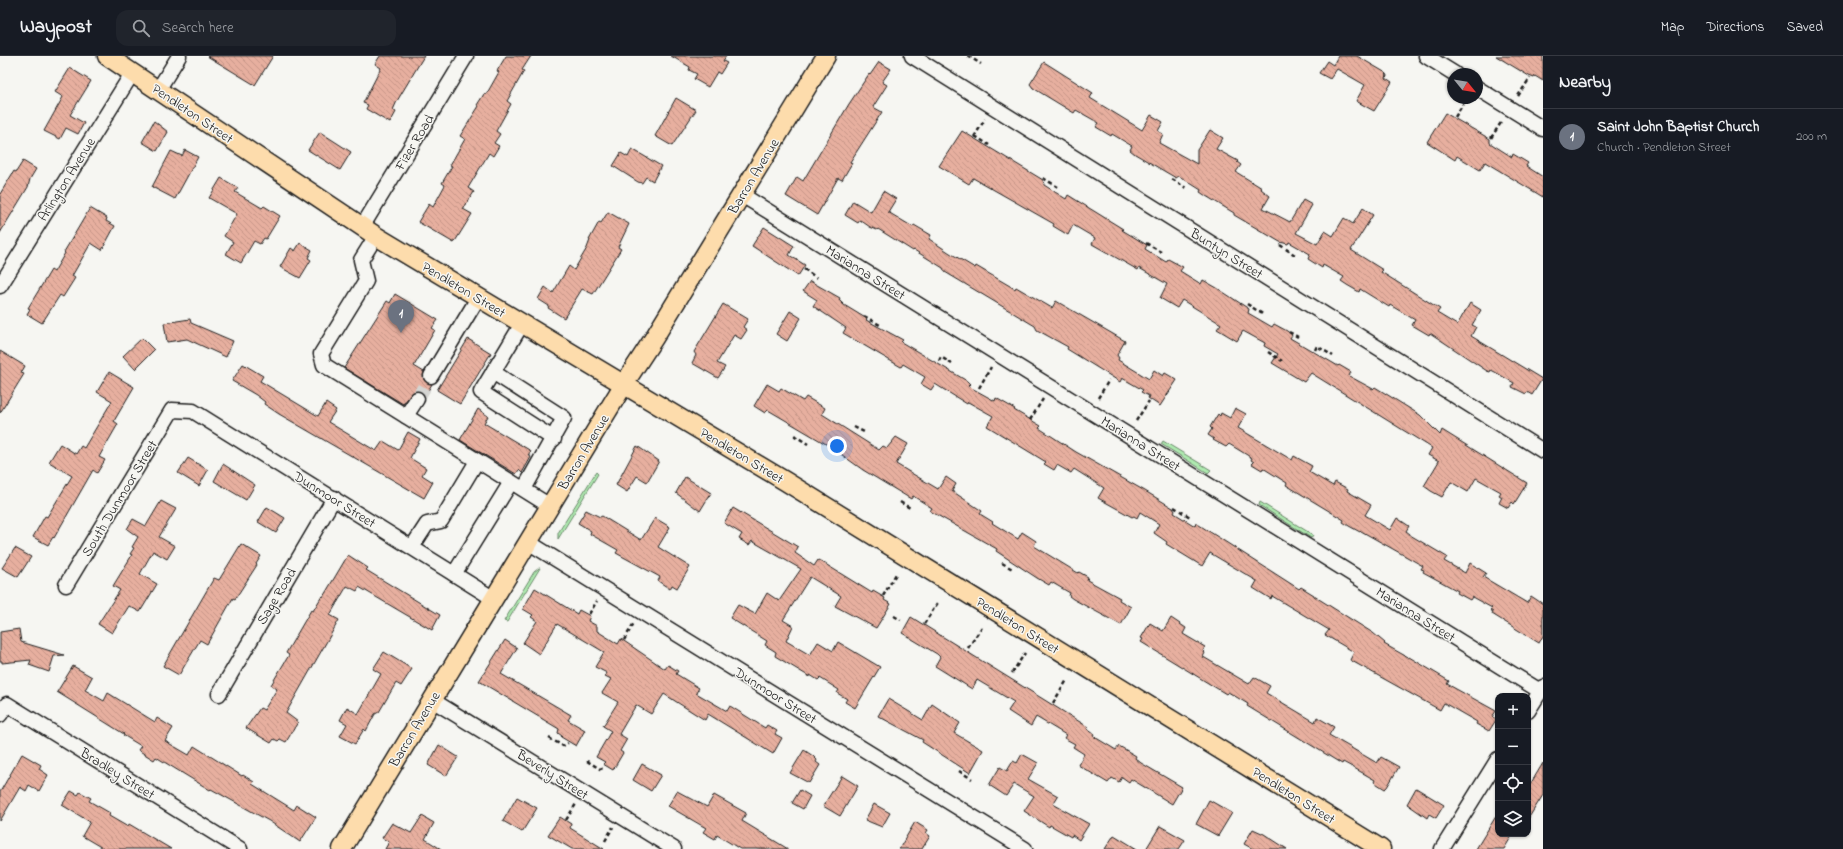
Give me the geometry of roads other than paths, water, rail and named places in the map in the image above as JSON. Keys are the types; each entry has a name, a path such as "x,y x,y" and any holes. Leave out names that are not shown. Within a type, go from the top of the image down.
{"main road":[{"name":"Pendleton Street","path":"107,56 133,72 369,232 624,384 1381,849"},
{"name":"Barron Avenue","path":"342,849 624,384 654,338 826,56"}],"street":[{"path":"158,90 178,56"},
{"name":"Fizer Road","path":"406,416 324,365 321,354 366,281 361,260 369,232 466,56"},
{"name":"Buntyn Street","path":"912,56 1543,450"},
{"path":"1426,56 1447,69"},
{"name":"Arlington Avenue","path":"0,286 133,72"},
{"path":"1483,92 1543,129"},
{"name":"Marianna Street","path":"742,195 1542,689"},
{"path":"431,376 478,298"},
{"path":"522,324 482,390 483,394 554,439"},
{"path":"494,370 496,374 563,416 564,421 524,489"},
{"path":"417,399 406,416 550,506"},
{"name":"Dunmoor Street","path":"172,410 193,411 494,598"},
{"name":"South Dunmoor Street","path":"66,585 172,410"},
{"path":"412,547 427,524 441,521 477,460"},
{"path":"454,574 511,482"},
{"name":"Sage Road","path":"218,694 334,498"},
{"name":"Dunmoor Street","path":"528,542 1025,849"},
{"path":"1531,706 1542,689"},
{"name":"Beverly Street","path":"432,700 674,849"},
{"name":"Bradley Street","path":"0,716 7,704 240,849"},
{"path":"1442,849 1495,764"}],"tunnel":[{"path":"417,399 431,376"}],"place":[{"name":"Saint John Baptist Church","path":"401,333"}]}
